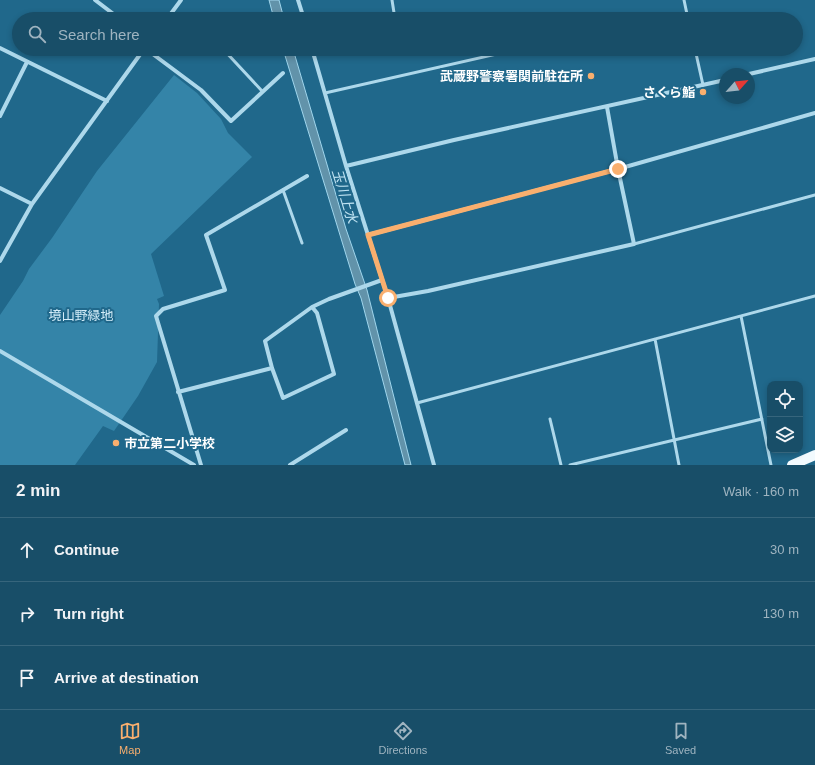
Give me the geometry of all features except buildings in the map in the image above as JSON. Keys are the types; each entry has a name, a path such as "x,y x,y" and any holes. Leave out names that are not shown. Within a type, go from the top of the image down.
{"main road":[{"path":"792,465 815,455"}],"street":[{"path":"95,0 111,12"},
{"path":"172,12 181,0"},
{"path":"298,0 302,12"},
{"path":"0,48 12,54"},
{"path":"15,56 107,101"},
{"path":"0,261 32,204 140,56"},
{"path":"155,56 201,90 231,121 283,73"},
{"path":"314,56 346,166 388,298 434,465"},
{"path":"755,73 815,59"},
{"path":"0,116 27,62"},
{"path":"346,166 454,140 719,81"},
{"path":"388,298 428,291 634,244 607,107"},
{"path":"368,235 618,169 815,113"},
{"path":"201,465 156,316 163,310 225,290 206,235 307,176"},
{"path":"0,188 32,204"},
{"path":"312,307 317,313 334,374 283,398 272,368 265,341 312,307 329,299 382,280"},
{"path":"0,351 194,465"},
{"path":"178,392 272,368"},
{"path":"290,465 346,430"}],"lane":[{"path":"392,0 394,12"},
{"path":"684,0 687,12"},
{"path":"230,56 262,91"},
{"path":"325,93 488,56"},
{"path":"697,56 703,85"},
{"path":"283,190 302,243"},
{"path":"634,244 815,195"},
{"path":"417,403 815,296"},
{"path":"741,316 771,465"},
{"path":"655,339 679,465"},
{"path":"550,419 561,465"},
{"path":"570,465 762,419"}],"green space":[{"name":"境山野緑地","path":"174,75 197,93 221,119 228,133 252,157 151,254 164,296 157,299 159,304 157,362 138,396 114,431 103,426 75,465 0,465 0,315 23,281 29,269 52,238 97,171"}],"shaded area":[{"path":"269,0 279,0 282,12 272,12"},
{"path":"285,56 295,56 346,229 367,290 411,465 405,465 361,298 355,284"}],"place":[{"name":"武蔵野警察署関前駐在所","path":"591,76"},
{"name":"さくら鮨","path":"703,92"},
{"name":"市立第二小学校","path":"116,443"}],"route":[{"path":"388,298 368,235 618,169"}],"water label":[{"name":"玉川上水","path":"345,196"}]}
